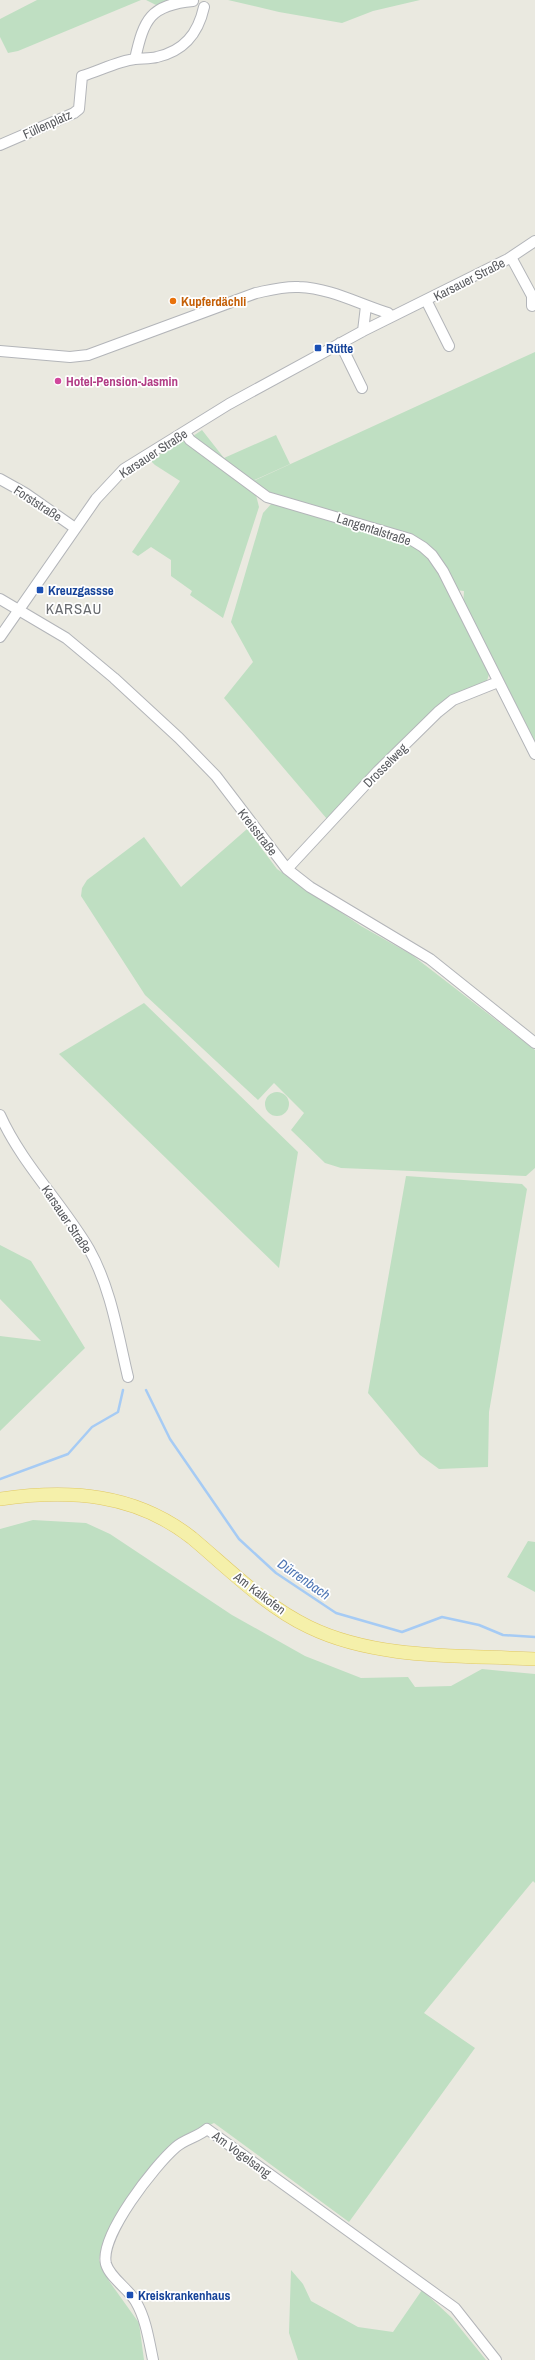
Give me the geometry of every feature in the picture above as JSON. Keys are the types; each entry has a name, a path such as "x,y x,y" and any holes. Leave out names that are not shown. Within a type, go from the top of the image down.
{"main road":[{"name":"Am Kalkofen","path":"0,1500 48,1495 84,1494 110,1498 135,1507 190,1537 278,1608 310,1627 343,1640 375,1648 412,1652 535,1659"}],"street":[{"path":"135,59 141,31 155,12 164,6 193,1"},
{"name":"Füllenplatz","path":"0,145 80,109 82,76 135,59 156,58 174,52 190,40 201,22 204,7"},
{"name":"Karsauer Straße","path":"0,637 19,612 96,499 124,469 229,404 391,316 512,257 535,241"},
{"name":"Karsauer Straße","path":"512,257 532,296 532,306"},
{"path":"0,351 70,357 88,355 256,293 285,287 312,288 388,313 391,316"},
{"name":"Karsauer Straße","path":"426,300 449,346"},
{"path":"363,331 366,306"},
{"path":"340,343 362,388"},
{"name":"Langentalstraße","path":"184,433 190,440 267,497 410,539 423,547 443,571 535,754"},
{"name":"Forststraße","path":"0,479 25,492 76,528"},
{"name":"Kreisstraße","path":"0,599 19,612 66,638 114,678 179,738 216,776 287,869 310,887 430,959 535,1043"},
{"name":"Drosselweg","path":"287,869 378,771 438,712 453,700 498,682"},
{"name":"Karsauer Straße","path":"0,1115 9,1135 90,1251 103,1281 128,1377"},
{"name":"Am Vogelsang","path":"153,2360 140,2310 136,2301 106,2265 106,2251 110,2237 117,2224 163,2158 177,2146 207,2129 455,2308 496,2360"}],"green space":[{"path":"37,0 141,0 18,51 8,53 0,37 0,19"},
{"path":"146,0 171,0 158,6"},
{"path":"228,0 420,0 373,11 342,23 279,12"},
{"path":"535,352 535,747 463,605 464,591 455,590 430,550 274,496 251,482"},
{"path":"202,430 224,458 276,435 290,464 250,482 193,439 193,436"},
{"path":"183,441 187,442 255,491 259,507 223,618 190,595 192,591 171,576 171,560 151,547 138,556 132,552 180,481 155,465 150,460"},
{"path":"273,502 413,544 436,566 490,671 486,684 449,699 417,726 327,819 224,698 253,662 231,622 263,513"},
{"path":"247,829 277,869 361,926 412,955 535,1050 535,1168 526,1176 341,1168 325,1163 291,1130 304,1113 274,1083 258,1100 145,995 81,896 82,888 87,880 144,837 181,887"},
{"path":"144,1003 298,1152 279,1268 59,1054"},
{"path":"277,1092 282,1093 288,1099 288,1109 282,1115 277,1116 272,1115 266,1109 265,1104 266,1099 272,1093"},
{"path":"406,1176 522,1184 527,1189 489,1412 488,1467 439,1469 420,1455 368,1393"},
{"path":"0,1245 31,1261 85,1348 0,1431 0,1336 41,1341 0,1299"},
{"path":"33,1520 86,1523 110,1534 232,1615 305,1656 361,1678 408,1677 415,1687 451,1686 482,1669 535,1674 535,1883 533,1881 424,2013 475,2048 349,2222 214,2123 178,2140 114,2223 102,2245 99,2260 109,2281 139,2323 144,2360 0,2360 0,1529"},
{"path":"528,1541 535,1542 535,1592 507,1577"},
{"path":"291,2270 303,2284 311,2301 358,2327 393,2332 422,2290 452,2318 486,2360 298,2360 289,2333"}],"waterway":[{"name":"Dürrenbach","path":"0,1479 68,1454 92,1427 118,1412 123,1390"},
{"name":"Dürrenbach","path":"146,1390 170,1439 239,1539 276,1573 336,1613 402,1632 442,1617 479,1625 503,1635 535,1637"}],"place":[{"name":"Kupferdächli","path":"173,301"},
{"name":"Rütte","path":"318,348"},
{"name":"Hotel-Pension-Jasmin","path":"58,381"},
{"name":"Kreuzgassse","path":"40,590"},
{"name":"Kreiskrankenhaus","path":"130,2295"}],"district":[{"name":"KARSAU","path":"74,609"}]}
